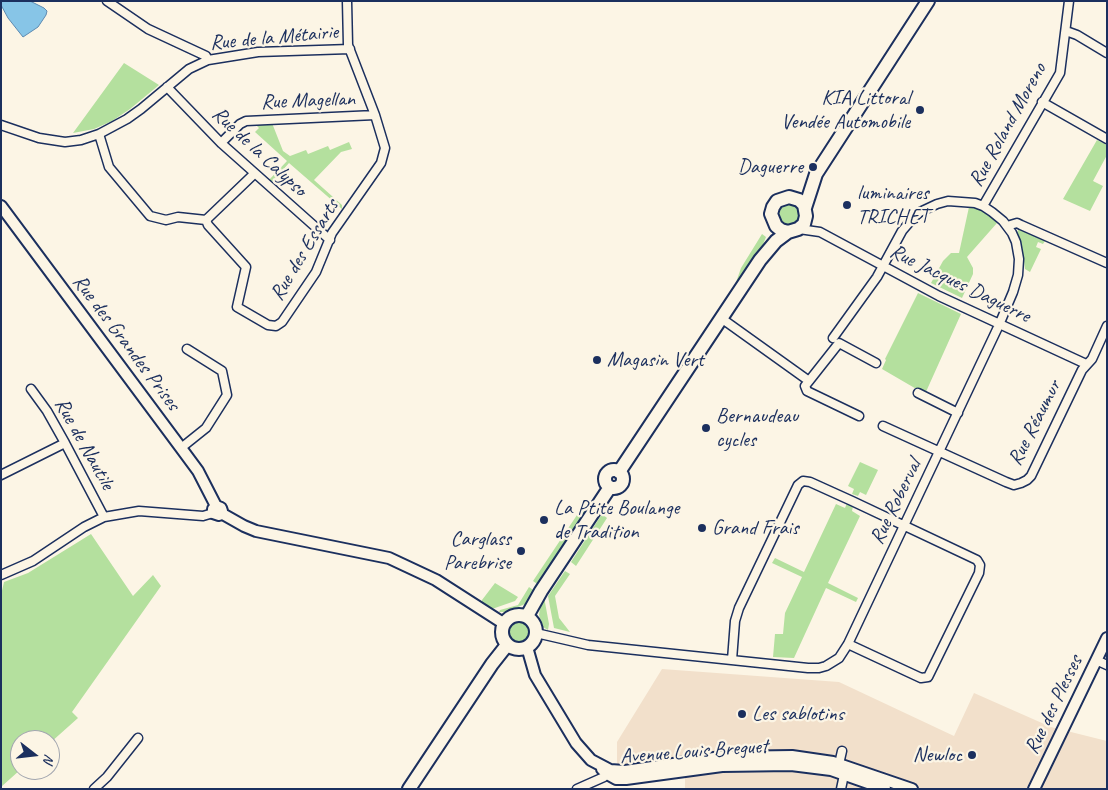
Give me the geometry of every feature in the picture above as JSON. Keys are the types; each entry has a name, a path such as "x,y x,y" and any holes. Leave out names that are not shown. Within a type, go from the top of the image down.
{"main road":[{"path":"760,260 773,222 771,212 774,205 802,188 816,174 928,1"},
{"path":"527,616 538,596 610,487 615,488 621,485 623,480 619,472 760,260 776,241 804,224 816,174"},
{"path":"789,197 799,200 806,212"},
{"path":"773,222 779,229 793,231"},
{"path":"515,614 527,616 533,622 536,633 532,643 527,647 519,649 507,645 501,635 503,623 508,617 515,614"},
{"path":"409,789 492,664 507,645"}],"street":[{"path":"107,1 148,29 206,56 208,60"},
{"name":"Rue de la Métairie","path":"1,125 39,138 65,142 81,140 99,134 141,110 189,69 208,60 258,52 350,49 348,45 347,1"},
{"name":"Rue Roland Moreno","path":"983,206 1060,73 1069,1"},
{"path":"1066,31 1077,35 1107,53"},
{"name":"Rue des Essarts","path":"206,220 208,226 246,267 237,307 268,325 276,326 282,322 316,272 332,233 381,163 385,148 375,115 350,49"},
{"name":"Rue de la Calypso","path":"166,87 254,174 330,240"},
{"path":"1042,102 1107,139"},
{"name":"Rue Magellan","path":"221,143 240,124 246,121 375,115"},
{"path":"99,134 109,167 150,216 166,220 178,217 206,220 254,174"},
{"name":"Rue Roberval","path":"536,633 588,645 819,668 839,658 848,644 940,451 999,325 1016,284 1019,267 1016,242 1007,226 983,206 966,201 948,201 920,212 902,231 883,266 833,338"},
{"name":"Rue des Grandes Prises","path":"1,206 198,471 217,511"},
{"path":"806,212 820,232"},
{"path":"1007,226 1017,223 1107,263"},
{"path":"793,231 820,232"},
{"name":"Rue Jacques Daguerre","path":"820,232 939,296 1086,364"},
{"path":"721,318 809,381"},
{"name":"Rue Réaumur","path":"940,451 1006,482 1014,484 1027,480 1086,364 1092,359 1107,326"},
{"path":"859,416 807,391 805,386 839,343 876,363"},
{"path":"181,448 206,428 227,395 222,371 187,349"},
{"name":"Rue de Nautile","path":"31,389 47,411 104,516"},
{"path":"918,393 958,412"},
{"path":"882,426 940,451"},
{"path":"1,475 65,443"},
{"path":"732,660 735,621 740,608 800,482 806,481 976,560 980,566 979,573 928,677 924,678 848,644"},
{"path":"1,575 33,560 104,516 139,511 204,516 217,511 256,531 389,558 436,580 503,623"},
{"name":"Rue des Plesses","path":"1034,789 1107,638"},
{"name":"Avenue Louis Breguet","path":"527,647 535,676 576,742 587,756 609,772 721,757 768,755 814,758 912,789"},
{"path":"1096,660 1107,665"},
{"path":"94,789 107,777 138,738"},
{"path":"841,789 842,751"},
{"name":"Avenue Louis Breguet","path":"843,768 885,789"},
{"path":"578,789 590,786 609,772"}],"shaded area":[{"path":"662,669 839,682 954,736 974,693 1051,727 1107,741 1107,789 685,789 685,776 617,786 617,742"}],"green space":[{"path":"124,63 159,85 112,121 94,129 73,133"},
{"path":"272,123 283,151 290,156 306,150 308,154 328,146 330,150 349,142 352,149 341,152 314,180 342,205 342,209 289,163 272,182 269,180 287,161 255,132 259,128 255,124"},
{"path":"1097,140 1107,145 1107,155 1093,181 1103,186 1090,211 1063,199"},
{"path":"789,202 797,206 801,214 797,222 789,226 781,222 777,214 781,206"},
{"path":"969,207 979,209 997,223 967,257 973,268 973,274 962,298 931,283 943,261 951,253 959,253"},
{"path":"1019,228 1046,239 1043,244 1038,242 1036,247 1041,249 1030,272 1025,269 1022,247 1017,233"},
{"path":"762,234 766,237 760,252 733,291 741,268"},
{"path":"918,293 961,314 925,394 882,369 885,359"},
{"path":"860,462 878,470 866,495 860,492 858,496 852,494 854,489 848,486"},
{"path":"587,500 591,504 583,515 585,517 540,586 533,581"},
{"path":"847,503 853,506 852,511 860,516 828,583 858,598 856,602 826,588 794,658 773,657 775,634 783,634 785,613 802,577 772,563 775,558 804,572 836,504 845,508"},
{"path":"602,514 607,518 576,566 571,562"},
{"path":"91,534 133,596 153,575 161,586 72,712 78,718 60,734 60,730 10,730 10,779 1,787 1,595 4,582 28,573"},
{"path":"565,571 570,574 555,596 559,618 570,632 554,628 548,596"},
{"path":"495,583 518,597 515,601 492,609 482,600"},
{"path":"529,587 536,592 525,604 506,612 499,612 500,610 518,605"},
{"path":"542,597 544,597 549,624 548,630 543,627 539,615"},
{"path":"519,620 524,621 530,627 530,637 524,643 519,644 514,643 508,637 507,632 508,627 514,621"}],"water":[{"path":"1,1 30,1 44,8 47,11 46,15 38,27 23,37 8,18 1,5"}],"place":[{"name":"KIA Littoral Vendée Automobile","path":"920,110"},
{"name":"Daguerre","path":"813,167"},
{"name":"luminaires TRICHET","path":"847,205"},
{"name":"Magasin Vert","path":"597,360"},
{"name":"Bernaudeau cycles","path":"706,428"},
{"name":"La Ptite Boulange de Tradition","path":"544,520"},
{"name":"Grand Frais","path":"702,528"},
{"name":"Carglass Parebrise","path":"521,551"},
{"name":"Les sablotins","path":"742,714"},
{"name":"Newloc","path":"972,755"}]}
